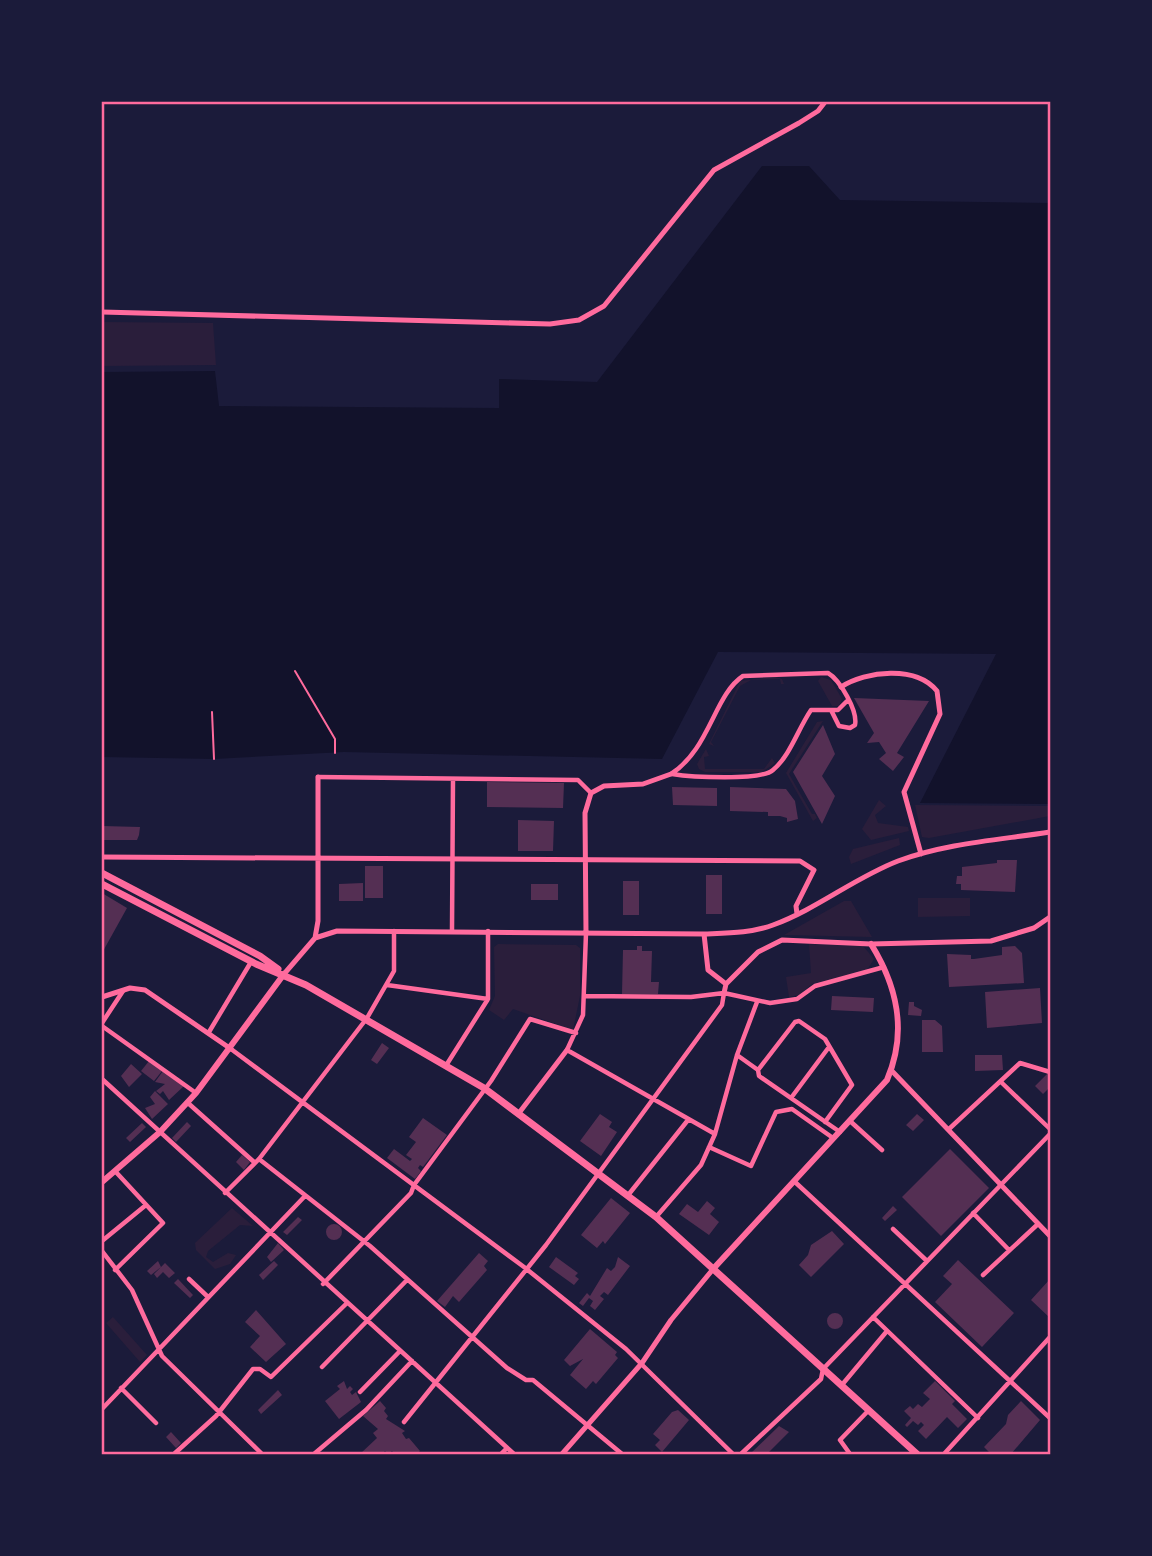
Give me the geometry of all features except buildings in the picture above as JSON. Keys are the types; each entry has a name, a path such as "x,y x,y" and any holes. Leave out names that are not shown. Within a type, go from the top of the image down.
{"highway":[{"path":"102,873 260,956 284,974"},
{"path":"102,884 367,1018 484,1088 629,1194 917,1454"}],"main road":[{"path":"714,1268 887,1080 895,1056 897,1006 885,967 871,944"},
{"path":"102,1182 160,1132 188,1103 232,1049 284,974"}],"street":[{"path":"102,312 550,324 579,320 604,306 714,170 799,123 818,111 825,102"},
{"path":"519,1113 566,1050 583,1015 586,933 585,813 591,793 604,786 643,784 671,774 694,754 731,689 743,676 828,673 841,687 857,721 850,728 839,726 831,710"},
{"path":"841,687 864,676 917,675 937,691 940,714 904,792 921,854"},
{"path":"671,774 686,777 764,776 779,765 811,710 843,708 848,700"},
{"path":"284,974 315,938 318,921 318,777 578,780 591,793"},
{"path":"453,779 453,930"},
{"path":"315,938 337,931 394,929 704,934 754,930 797,914 860,878 921,854 957,845 1051,832"},
{"path":"102,857 800,861 814,870 796,905 797,914"},
{"path":"404,1423 473,1339 654,1100 722,1005 726,984 758,952 782,940 871,944 991,941 1034,928 1051,917"},
{"path":"225,1193 304,1104 367,1018 394,971 394,929"},
{"path":"447,1064 488,999 488,931"},
{"path":"704,934 708,970 726,984"},
{"path":"209,1032 251,961"},
{"path":"585,996 691,998 724,993 757,1002 797,999 815,986 885,967"},
{"path":"387,985 488,999"},
{"path":"102,997 130,988 145,990 209,1032 527,1269 642,1363 733,1454"},
{"path":"123,991 102,1025 196,1093"},
{"path":"656,1217 701,1165 715,1134 737,1055 757,1002"},
{"path":"323,1284 411,1193 530,1020 576,1034"},
{"path":"758,1070 795,1022 799,1021 825,1039 852,1085 825,1122"},
{"path":"790,1098 829,1047"},
{"path":"566,1050 715,1134"},
{"path":"737,1055 758,1070 759,1076 840,1132"},
{"path":"949,1129 1020,1063 1051,1072"},
{"path":"891,1070 1051,1236"},
{"path":"102,1079 323,1284 514,1454"},
{"path":"741,1454 821,1379 823,1369 1051,1132 1001,1082"},
{"path":"188,1103 256,1161 363,1243 513,1372 533,1381 622,1454"},
{"path":"709,1147 751,1166 776,1112 792,1109 834,1139"},
{"path":"629,1194 688,1120"},
{"path":"850,1121 881,1150"},
{"path":"115,1171 163,1223 116,1270"},
{"path":"795,1182 1051,1418"},
{"path":"102,1409 305,1196"},
{"path":"102,1241 146,1205"},
{"path":"973,1213 1009,1250"},
{"path":"983,1275 1038,1224"},
{"path":"893,1229 927,1261"},
{"path":"102,1251 132,1290 162,1356 262,1454"},
{"path":"562,1454 642,1363 671,1320 714,1268"},
{"path":"189,1279 208,1297"},
{"path":"321,1367 407,1280"},
{"path":"174,1454 219,1412 253,1368 260,1369 271,1377 346,1304"},
{"path":"873,1317 978,1418"},
{"path":"841,1386 887,1331"},
{"path":"944,1454 1051,1338"},
{"path":"360,1392 400,1351"},
{"path":"314,1454 366,1410 412,1361"},
{"path":"121,1388 156,1423"},
{"path":"850,1454 840,1440 868,1411"},
{"path":"501,1454 507,1448"}],"path":[{"path":"295,671 335,739 335,753"},
{"path":"212,712 214,759"}],"shaded area":[{"path":"762,166 809,166 840,200 1050,203 1050,804 920,803 996,654 718,652 662,759 344,752 214,759 102,757 102,372 215,371 219,406 499,408 499,379 597,382"},
{"path":"102,322 213,323 216,365 102,366"},
{"path":"776,677 782,679 784,684 781,684 780,679 751,680 740,686 711,742 714,746 709,744 740,681"},
{"path":"821,677 831,680 842,699 839,706 832,706 818,681"},
{"path":"823,721 789,774 812,814 815,814 817,818 813,821 786,773 817,722"},
{"path":"706,749 709,756 704,757 705,769 764,769 772,758 775,763 762,772 705,772 699,769 697,764"},
{"path":"879,800 886,806 875,815 878,823 908,827 909,831 871,840 862,829"},
{"path":"915,805 1050,806 1050,816 929,838 922,837"},
{"path":"899,838 900,845 851,864 849,857 853,849"},
{"path":"918,898 970,898 970,916 918,917"},
{"path":"844,901 851,901 872,937 784,935"},
{"path":"498,944 576,945 580,948 580,996 573,1030 513,1009 504,1020 489,1010 495,996 494,947"},
{"path":"809,944 863,946 874,959 867,970 812,984 799,995 789,997 786,977 811,973"},
{"path":"232,1208 253,1226 240,1225 208,1251 206,1257 213,1262 228,1253 236,1255 230,1264 215,1269 196,1250 195,1243"},
{"path":"113,1317 147,1355 140,1362 106,1323"}]}
